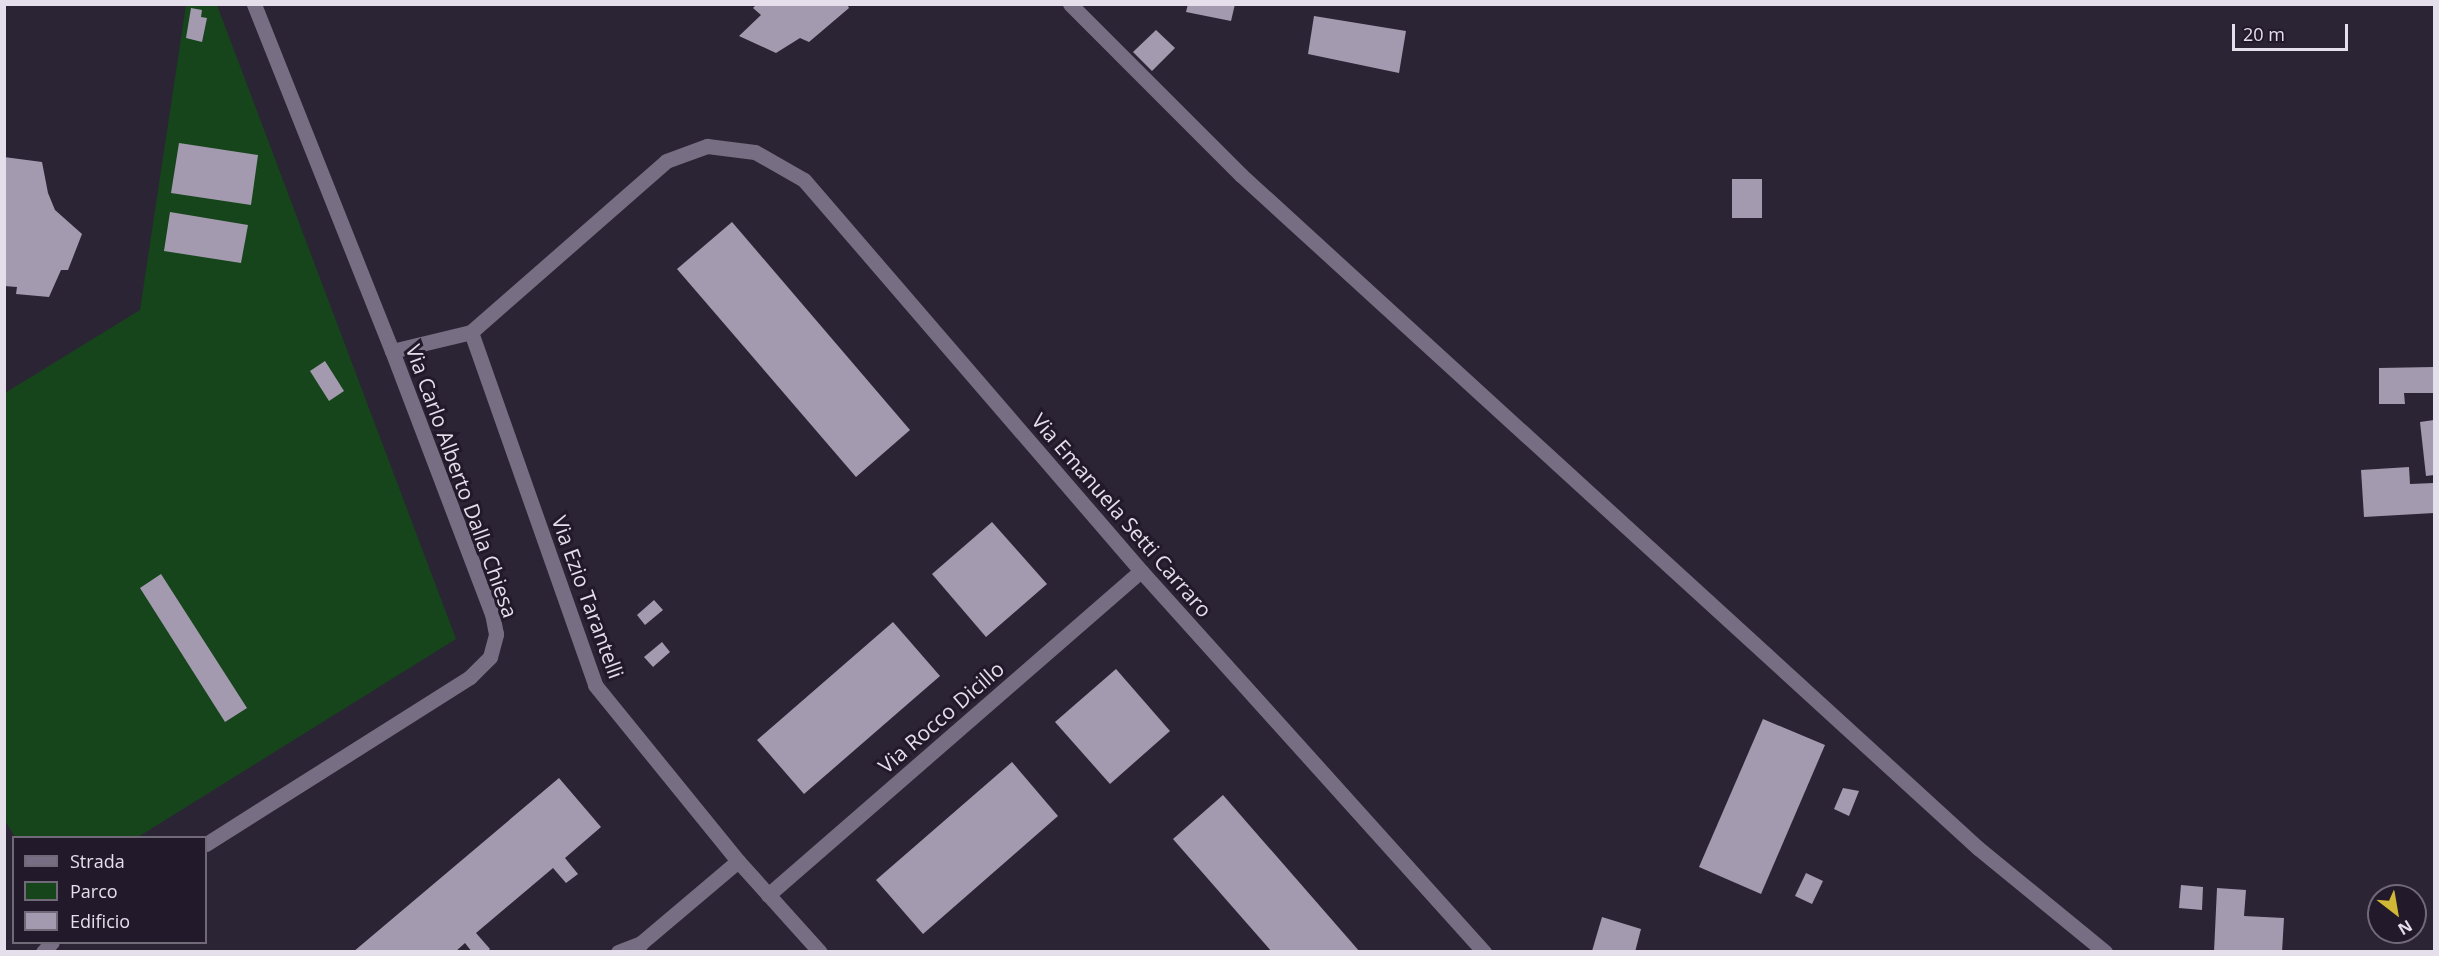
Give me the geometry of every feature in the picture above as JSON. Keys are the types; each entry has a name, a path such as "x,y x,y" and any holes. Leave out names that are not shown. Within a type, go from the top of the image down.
{"street":[{"name":"Via Carlo Alberto Dalla Chiesa","path":"207,843 470,677 490,657 496,634 492,614 392,351 254,4"},
{"path":"1070,4 1241,175 1978,848 2105,951"},
{"name":"Via Emanuela Setti Carraro","path":"471,332 666,161 707,146 755,152 804,180 1142,571 1484,951"},
{"path":"392,351 471,332"},
{"name":"Via Ezio Tarantelli","path":"471,332 595,685 738,861 819,951"},
{"name":"Via Rocco Dicillo","path":"768,895 1142,571"},
{"path":"618,951 638,947 738,861"}],"green space":[{"path":"186,5 217,5 456,639 140,836 14,836 5,821 5,393 140,310"}],"building":[{"path":"757,4 847,4 849,8 809,42 800,38 776,53 739,36 761,15 753,8"},
{"path":"1188,4 1235,4 1231,21 1186,12"},
{"path":"191,8 202,10 201,17 207,18 202,42 186,38"},
{"path":"1314,16 1406,31 1399,73 1308,54"},
{"path":"1156,30 1175,48 1152,71 1133,52"},
{"path":"179,143 258,155 251,205 171,193"},
{"path":"4,157 42,162 48,193 55,210 82,234 68,270 61,270 49,297 16,294 17,287 4,286"},
{"path":"1732,179 1762,179 1762,218 1732,218"},
{"path":"170,212 248,225 241,263 164,251"},
{"path":"732,222 910,430 856,477 677,269"},
{"path":"325,361 344,391 329,401 310,371"},
{"path":"2434,367 2434,393 2404,393 2405,404 2379,404 2379,368"},
{"path":"2434,420 2434,475 2426,476 2420,422"},
{"path":"2409,467 2410,484 2434,483 2434,513 2364,517 2361,470"},
{"path":"992,522 1047,584 986,637 932,574"},
{"path":"161,574 247,708 225,722 140,588"},
{"path":"654,600 663,610 645,625 637,615"},
{"path":"893,622 940,676 804,794 757,740"},
{"path":"662,642 670,652 653,667 644,657"},
{"path":"1116,669 1170,731 1110,784 1055,722"},
{"path":"1763,719 1825,745 1761,894 1699,867"},
{"path":"1012,762 1058,816 923,934 876,880"},
{"path":"559,778 601,827 565,858 578,874 566,883 553,868 476,933 490,949 487,952 472,952 465,943 455,952 353,952"},
{"path":"1843,788 1859,791 1849,816 1834,809"},
{"path":"1223,795 1360,952 1272,952 1173,839"},
{"path":"1806,873 1823,881 1812,904 1795,896"},
{"path":"2181,885 2203,887 2202,910 2179,908"},
{"path":"2217,888 2246,890 2244,916 2284,918 2282,952 2214,952"},
{"path":"1602,917 1641,929 1635,952 1592,951"}]}
